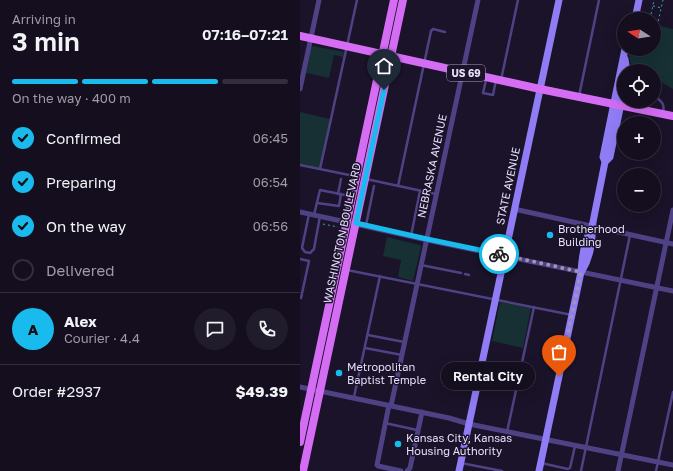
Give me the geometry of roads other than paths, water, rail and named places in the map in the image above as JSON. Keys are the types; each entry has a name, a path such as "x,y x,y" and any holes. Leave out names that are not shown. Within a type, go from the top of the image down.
{"main road":[{"name":"WASHINGTON BOULEVARD","path":"300,442 394,0"},
{"name":"WASHINGTON BOULEVARD","path":"303,471 403,0"},
{"name":"STATE AVENUE","path":"459,471 559,0"},
{"path":"638,12 639,0"},
{"name":"US 69","path":"300,36 540,89 617,104"},
{"path":"539,471 581,272 581,262 587,235 592,227 605,162 610,157 617,104"},
{"name":"US 69","path":"637,108 673,116"}],"street":[{"path":"300,89 319,0"},
{"name":"NEBRASKA AVENUE","path":"401,471 377,465 478,0"},
{"path":"514,210 673,244"},
{"path":"618,471 673,210"},
{"path":"300,212 673,291"},
{"path":"300,387 390,405 545,440 673,465"},
{"path":"407,471 410,468 422,412"}],"lane":[{"path":"320,169 357,0"},
{"path":"486,77 483,93 493,95 499,80 518,0"},
{"path":"579,96 600,0"},
{"path":"398,186 431,31 433,29 445,32"},
{"path":"661,101 664,106 662,113"},
{"path":"300,165 357,176"},
{"path":"317,202 332,203 339,206 341,179"},
{"path":"365,179 436,194"},
{"path":"366,226 374,186"},
{"path":"314,215 314,249 310,253 305,252 302,248 314,215 320,190 328,193 352,196"},
{"path":"411,236 420,191"},
{"path":"581,471 630,235"},
{"path":"300,259 309,261 301,298"},
{"path":"421,265 460,273"},
{"path":"346,270 572,315"},
{"path":"354,398 380,276"},
{"path":"507,432 534,307"},
{"path":"368,335 404,342"},
{"path":"365,348 402,355"},
{"path":"656,471 673,392"},
{"path":"385,423 418,430"},
{"path":"541,463 568,469 570,468 575,446"},
{"path":"461,462 500,471"}],"place":[{"name":"Brotherhood Building","path":"550,235"},
{"name":"Metropolitan Baptist Temple","path":"339,373"},
{"name":"Rental City","path":"559,376"},
{"name":"Kansas City, Kansas Housing Authority","path":"398,444"}]}
